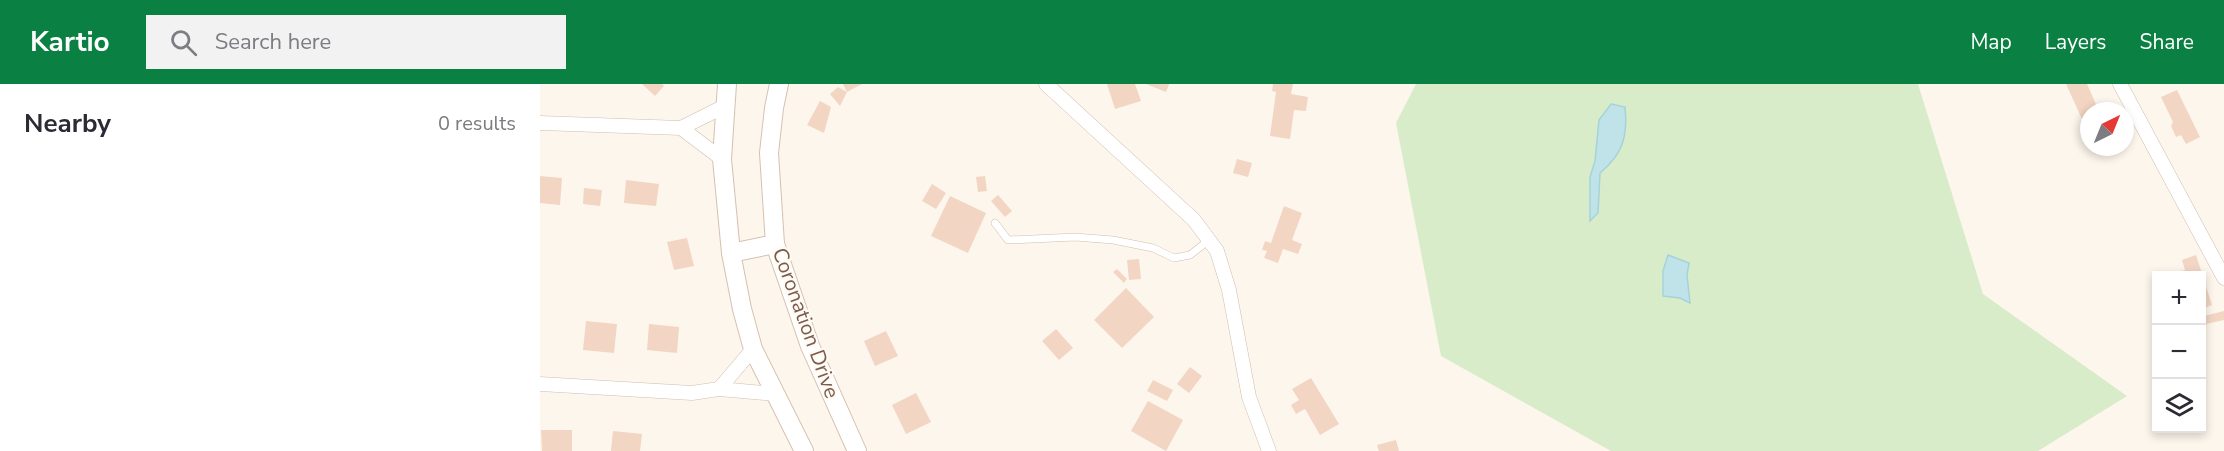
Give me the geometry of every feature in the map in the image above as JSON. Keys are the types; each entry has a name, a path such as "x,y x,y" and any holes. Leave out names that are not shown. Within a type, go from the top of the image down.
{"street":[{"path":"727,84 722,159 731,253 742,309 753,349 804,451"},
{"name":"Coronation Drive","path":"778,84 769,153 775,244 810,346 857,451"},
{"path":"1046,84 1064,90 1194,220 1217,251 1230,290 1249,397 1269,451"},
{"path":"2120,84 2224,278"},
{"path":"540,123 681,128 724,106"},
{"path":"681,128 722,159"},
{"path":"731,253 775,244"},
{"path":"719,388 753,349"},
{"path":"540,384 692,393 719,388 776,394"}],"lane":[{"path":"995,223 1008,240 1075,237 1113,240 1153,248 1174,258 1190,255 1209,240"}],"green space":[{"path":"1416,84 1918,84 1983,294 2127,396 2038,451 1611,451 1441,356 1396,123"}],"water":[{"path":"1611,104 1625,107 1626,127 1619,151 1600,173 1598,213 1590,221 1590,177 1595,161 1599,120"},
{"path":"1668,255 1689,263 1687,275 1690,303 1680,298 1663,296 1663,271"}],"building":[{"path":"642,84 662,84 664,86 655,96"},
{"path":"843,84 862,84 847,92"},
{"path":"1107,84 1135,84 1141,101 1115,109"},
{"path":"1146,84 1169,84 1166,92"},
{"path":"1273,84 1293,84 1291,94 1308,97 1306,111 1294,110 1290,139 1270,136 1276,92 1272,91"},
{"path":"2066,84 2087,84 2095,102 2080,102 2080,115"},
{"path":"838,87 847,92 840,106 830,94"},
{"path":"2177,90 2200,137 2186,144 2181,135 2176,137 2171,126 2173,122 2161,97"},
{"path":"820,101 831,107 824,133 807,125"},
{"path":"1237,159 1252,163 1248,177 1233,173"},
{"path":"540,176 562,178 560,205 540,203"},
{"path":"985,176 987,191 978,192 976,177"},
{"path":"626,180 659,184 656,206 624,203"},
{"path":"932,184 946,193 936,209 922,201"},
{"path":"584,188 602,190 600,206 583,204"},
{"path":"998,195 1012,211 1005,217 991,201"},
{"path":"950,196 986,213 968,253 931,236"},
{"path":"1284,206 1302,213 1292,240 1302,244 1298,254 1283,249 1278,263 1264,258 1267,251 1262,250 1265,241 1271,243"},
{"path":"687,238 694,266 674,270 667,242"},
{"path":"2196,255 2201,271 2181,271 2185,270 2182,260"},
{"path":"1139,259 1141,279 1129,280 1127,260"},
{"path":"1117,269 1127,279 1124,283 1113,272"},
{"path":"2206,286 2212,305 2206,307"},
{"path":"1126,288 1154,317 1122,348 1094,320"},
{"path":"2224,311 2224,320 2206,324 2206,316"},
{"path":"586,321 617,324 614,353 583,350"},
{"path":"649,324 679,327 677,353 647,350"},
{"path":"1056,329 1073,348 1059,360 1042,341"},
{"path":"886,331 898,356 875,366 864,341"},
{"path":"1190,367 1202,376 1189,393 1177,384"},
{"path":"1311,378 1339,424 1320,435 1305,409 1296,414 1291,405 1299,400 1292,389"},
{"path":"1153,380 1173,390 1167,401 1147,391"},
{"path":"916,393 931,422 906,434 892,405"},
{"path":"1148,401 1183,420 1166,451 1131,431"},
{"path":"541,430 572,430 572,451 542,451"},
{"path":"613,431 642,434 640,451 611,451"},
{"path":"1396,440 1399,451 1379,451 1377,445"}]}
